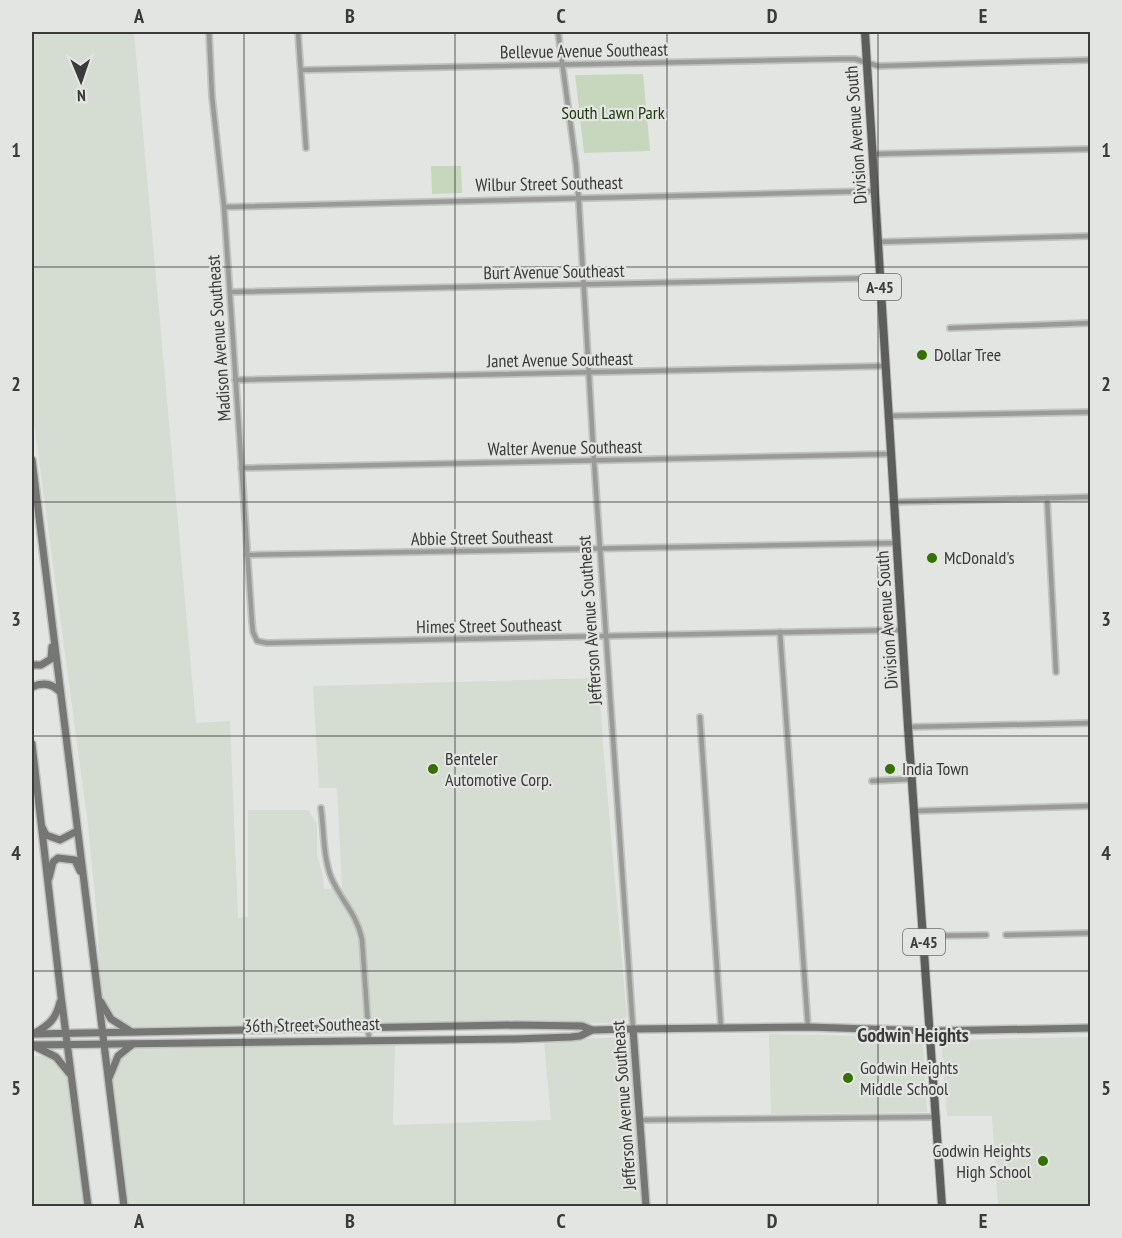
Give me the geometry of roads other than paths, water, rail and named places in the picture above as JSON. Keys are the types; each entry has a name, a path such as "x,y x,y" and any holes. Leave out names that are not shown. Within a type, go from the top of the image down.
{"main road":[{"name":"Division Avenue South","path":"865,32 908,727 942,1206"}],"street":[{"name":"Madison Avenue Southeast","path":"209,32 212,96 224,207 252,632 257,641"},
{"path":"298,32 306,148"},
{"name":"Jefferson Avenue Southeast","path":"558,32 579,197 594,461 646,1206"},
{"name":"Bellevue Avenue Southeast","path":"301,70 840,59 855,59 878,66 1090,60"},
{"path":"872,154 1090,149"},
{"name":"Wilbur Street Southeast","path":"224,207 874,191"},
{"path":"878,242 1090,236"},
{"name":"Burt Avenue Southeast","path":"230,292 879,278"},
{"path":"950,328 1090,323"},
{"name":"Janet Avenue Southeast","path":"235,380 885,366"},
{"path":"889,416 1090,412"},
{"name":"Walter Avenue Southeast","path":"241,468 891,454"},
{"path":"32,460 32,477 54,636 101,1034 124,1206"},
{"path":"894,502 1090,497"},
{"path":"1047,498 1056,672"},
{"path":"32,512 39,523"},
{"name":"Abbie Street Southeast","path":"247,555 897,543"},
{"name":"Himes Street Southeast","path":"257,641 267,643 902,630"},
{"path":"780,632 808,1027"},
{"path":"32,665 41,665 51,659 54,636"},
{"path":"32,687 38,684 49,684 61,694"},
{"path":"700,717 721,1028"},
{"path":"908,727 1090,723"},
{"path":"32,744 47,883 88,1206"},
{"path":"872,781 913,779"},
{"path":"915,811 1090,807"},
{"path":"321,808 325,854 330,875 359,925 362,939 369,1040"},
{"path":"40,825 46,835 60,840 77,831"},
{"path":"47,883 53,862 58,858 75,860 83,876"},
{"path":"1006,935 1090,933"},
{"path":"924,936 986,935"},
{"path":"98,995 111,1019 133,1032"},
{"path":"32,1034 50,1024 54,1019 61,996"},
{"name":"36th Street Southeast","path":"32,1034 562,1025 582,1026 592,1030 808,1027 931,1030 1090,1028"},
{"name":"36th Street Southeast","path":"33,1045 571,1037 580,1036 592,1030"},
{"path":"108,1080 118,1056 133,1044"},
{"path":"33,1045 56,1057 71,1076"},
{"path":"640,1120 937,1117"}],"place":[{"name":"Dollar Tree","path":"922,355"},
{"name":"McDonald's","path":"932,558"},
{"name":"Benteler Automotive Corp.","path":"433,769"},
{"name":"India Town","path":"890,769"},
{"name":"Godwin Heights Middle School","path":"848,1078"},
{"name":"Godwin Heights High School","path":"1043,1161"}],"district":[{"name":"Godwin Heights","path":"913,1035"}],"park label":[{"name":"South Lawn Park","path":"613,113"}]}
